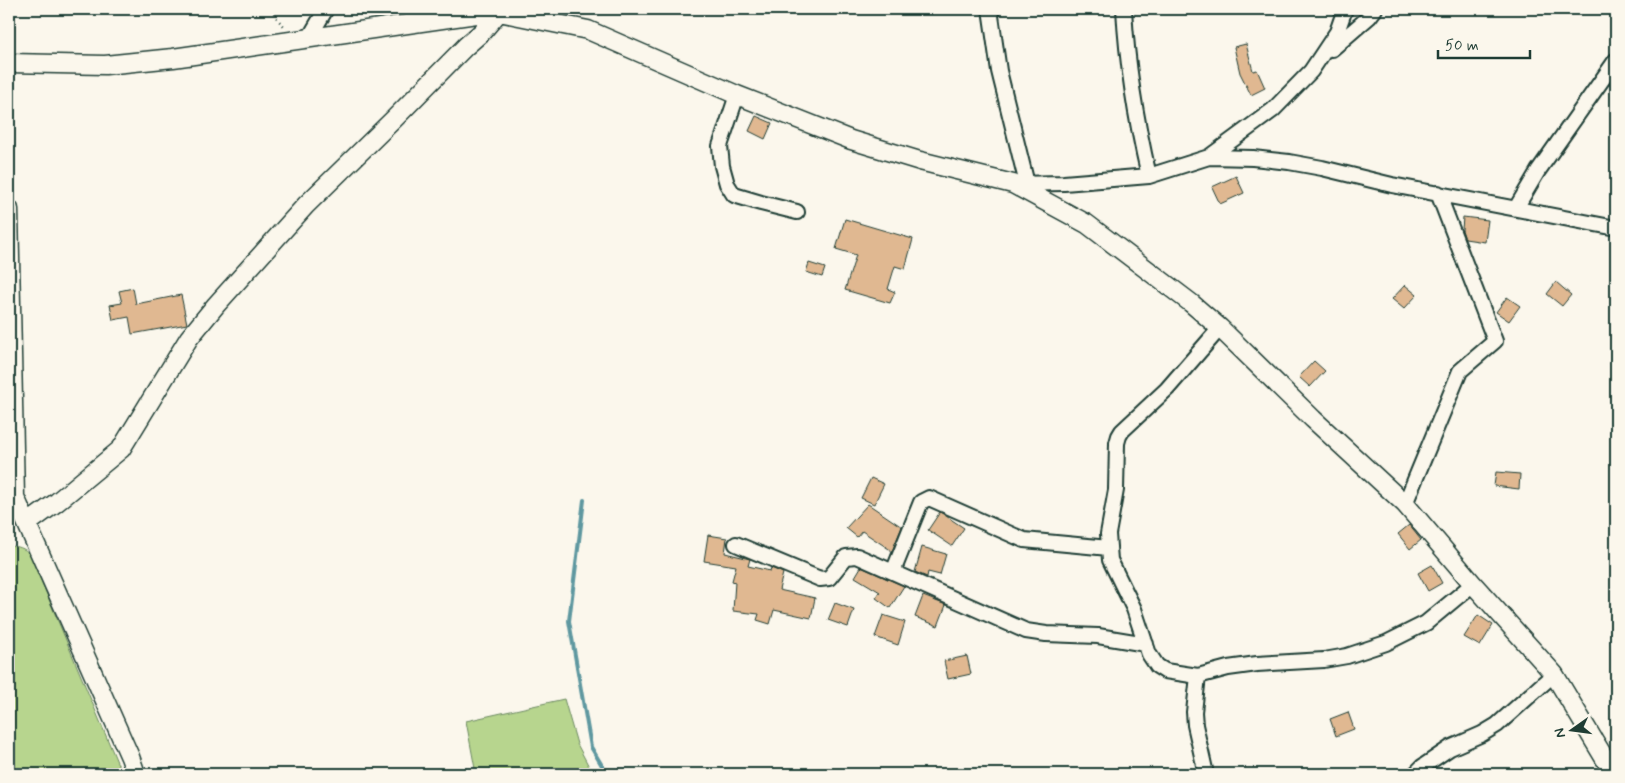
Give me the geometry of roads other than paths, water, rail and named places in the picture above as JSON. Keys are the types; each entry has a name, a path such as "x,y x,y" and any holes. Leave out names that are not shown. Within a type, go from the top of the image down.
{"street":[{"path":"304,39 326,9"},
{"path":"990,9 999,71 1020,184 1087,224 1191,303 1220,328 1313,419 1405,504 1473,584 1554,674 1614,774"},
{"path":"1124,9 1126,52 1138,131 1148,176"},
{"path":"1209,157 1273,110 1311,71 1337,32 1345,9"},
{"path":"1317,61 1369,18 1375,9"},
{"path":"28,523 57,502 121,449 189,338 216,305 306,205 504,10"},
{"path":"9,63 105,65 173,58 504,10 588,30 736,95 850,140 920,161 1020,184 1064,183 1148,176 1209,157 1252,158 1289,162 1616,228"},
{"path":"1516,208 1538,172 1616,60"},
{"path":"736,95 720,146 722,166 727,184 734,195 797,212"},
{"path":"1405,504 1460,371 1495,341 1438,193"},
{"path":"9,209 12,502 28,523 136,774"},
{"path":"1220,328 1167,389 1119,436 1116,490 1108,534 1110,560 1134,610 1149,654 1158,666 1165,671 1198,676 1228,668 1257,664 1324,660 1364,652 1426,623 1473,584"},
{"path":"893,572 921,502 929,498 1024,540 1109,548"},
{"path":"736,544 820,579 829,578 846,557 866,559 1026,631 1046,634 1098,636 1146,644"},
{"path":"1416,774 1422,767 1450,748 1482,734 1497,724 1554,674"},
{"path":"1198,676 1194,712 1195,725 1206,774"}],"waterway":[{"path":"584,500 569,621 591,747 607,774"}]}
